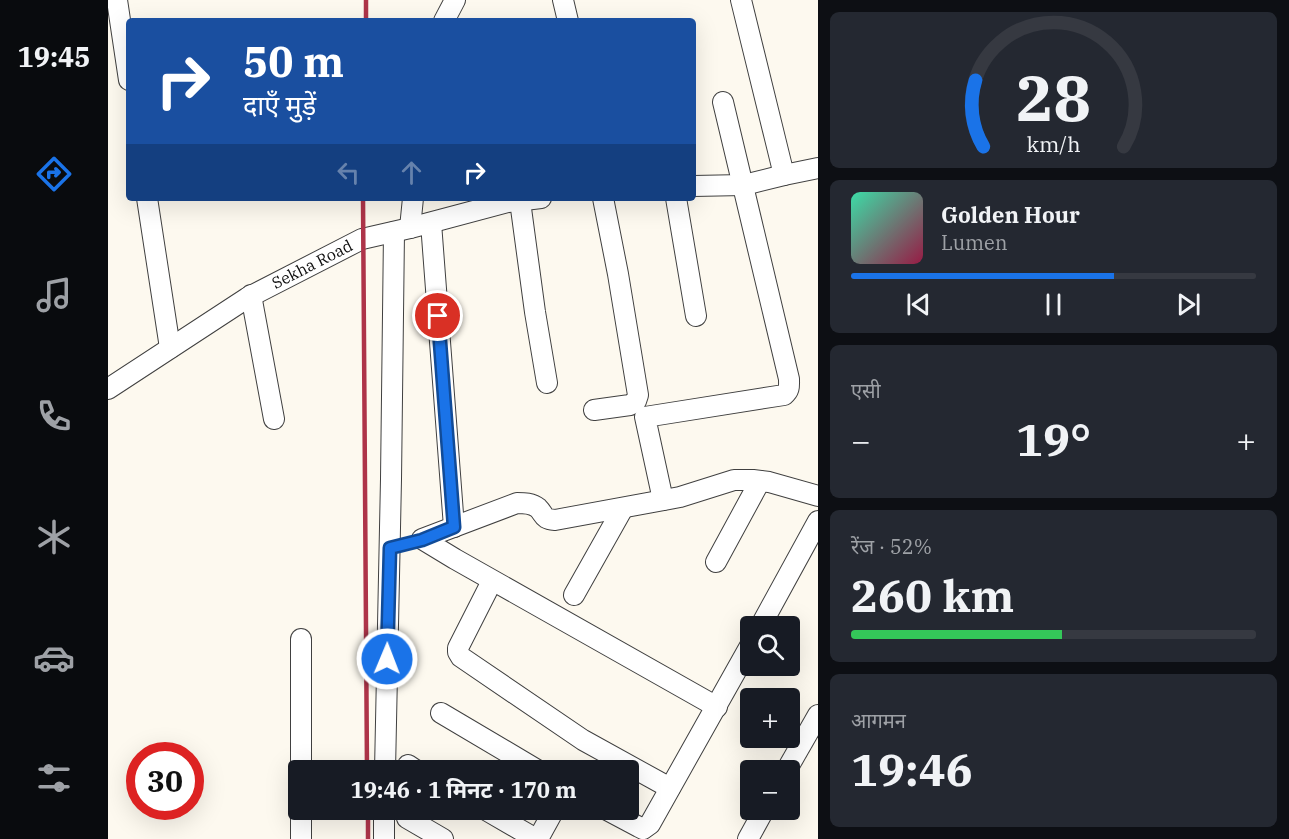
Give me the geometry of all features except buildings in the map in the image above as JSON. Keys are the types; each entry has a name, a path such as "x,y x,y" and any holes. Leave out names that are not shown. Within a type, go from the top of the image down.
{"street":[{"path":"117,0 126,60"},
{"path":"446,18 455,0"},
{"path":"563,0 567,18"},
{"path":"741,0 784,174"},
{"path":"663,500 645,417 784,395 788,392 789,387 787,368 723,102"},
{"path":"696,186 744,185 818,168"},
{"path":"147,201 170,348"},
{"path":"385,760 390,548 402,230 412,201"},
{"path":"520,201 547,383"},
{"name":"Sekha Road","path":"108,389 251,296 362,238 520,201"},
{"path":"594,410 630,405 636,401 638,395 604,201"},
{"path":"676,201 696,316"},
{"path":"431,222 454,527"},
{"path":"251,296 273,419"},
{"path":"390,548 422,540 517,503 535,506 549,520 680,497 734,480 748,479 818,496"},
{"path":"716,562 760,481"},
{"path":"574,595 623,508"},
{"path":"766,616 818,521"},
{"path":"422,540 717,707"},
{"path":"492,581 461,642 458,652 461,657 583,740 670,788"},
{"path":"301,639 301,760"},
{"path":"626,820 643,829 650,824 740,664"},
{"path":"441,713 520,760"},
{"path":"792,760 818,715"},
{"path":"301,820 301,839"},
{"path":"384,820 384,839"},
{"path":"409,820 443,839"},
{"path":"504,820 537,839 548,820"},
{"path":"748,839 758,820"}],"railway":[{"path":"366,0 366,18"},
{"path":"363,201 367,760"},
{"path":"368,820 368,839"}],"route":[{"path":"387,659 390,548 422,540 454,527 438,316"}]}
